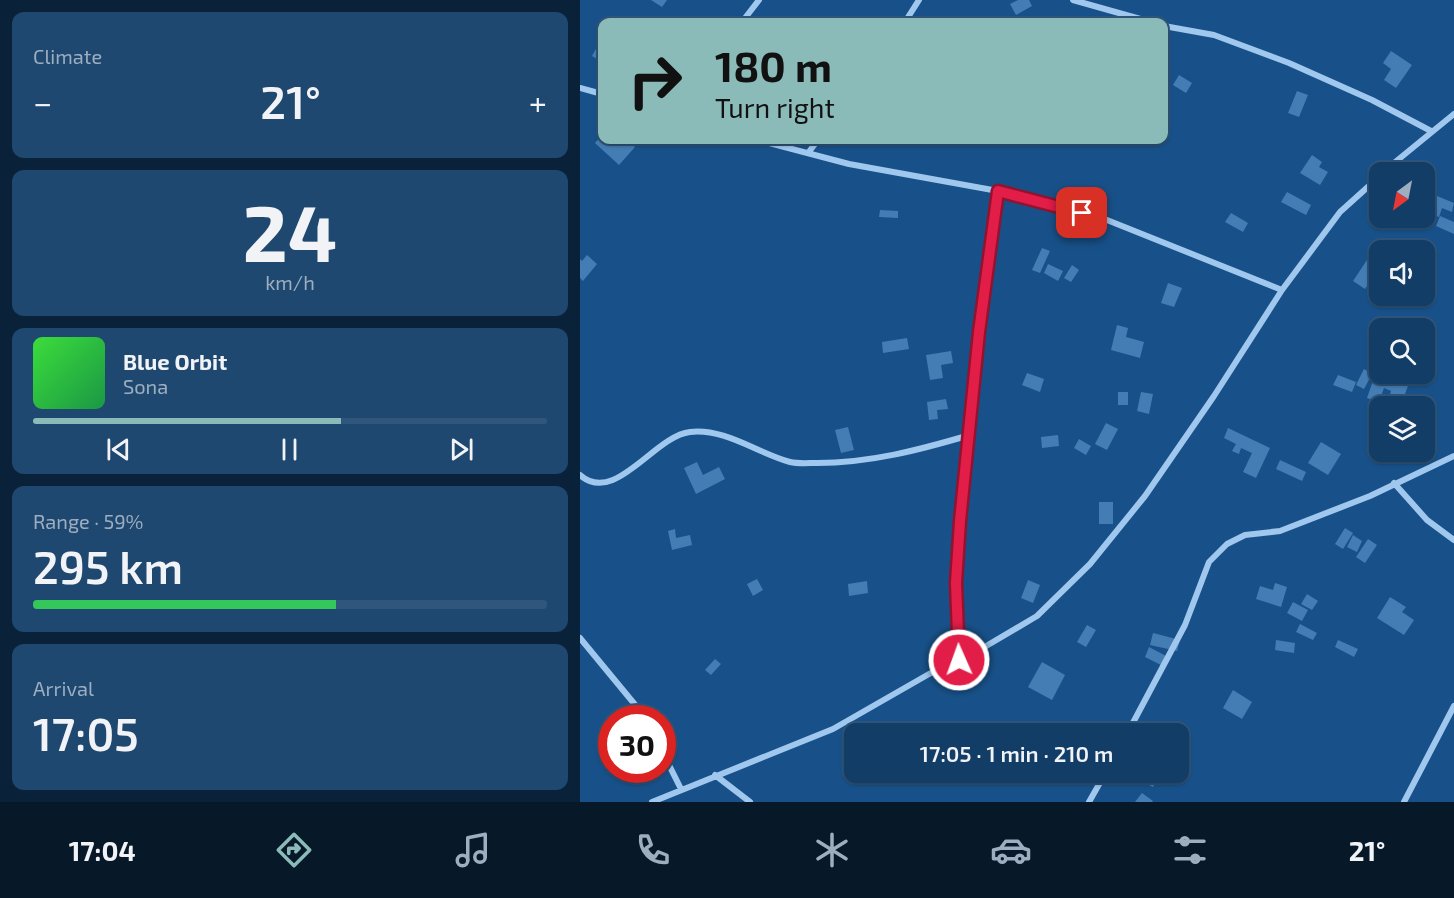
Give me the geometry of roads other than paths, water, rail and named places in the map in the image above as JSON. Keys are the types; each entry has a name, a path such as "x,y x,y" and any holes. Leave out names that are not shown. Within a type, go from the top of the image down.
{"street":[{"path":"745,18 758,0"},
{"path":"908,18 919,0"},
{"path":"1074,0 1137,18"},
{"path":"1168,27 1214,35 1289,63 1372,100 1431,131"},
{"path":"580,88 598,93"},
{"path":"1395,162 1453,114"},
{"path":"773,144 923,179 998,191 1102,218 1282,290"},
{"path":"808,153 815,144"},
{"path":"652,802 834,729 928,674 959,660 1037,616 1090,564 1164,469 1282,290 1340,212 1369,186"},
{"path":"959,660 956,583 960,521 979,332 998,191"},
{"path":"580,475 588,482 606,484 628,472 661,445 688,432 714,432 792,462 836,463 897,456 970,435"},
{"path":"1133,723 1185,625 1209,562 1227,544 1245,535 1280,531 1370,496 1453,456"},
{"path":"1394,483 1427,520 1453,540"},
{"path":"580,638 635,705"},
{"path":"1404,802 1453,706"},
{"path":"715,775 750,802"},
{"path":"676,779 681,789"},
{"path":"1089,802 1100,783"}]}
